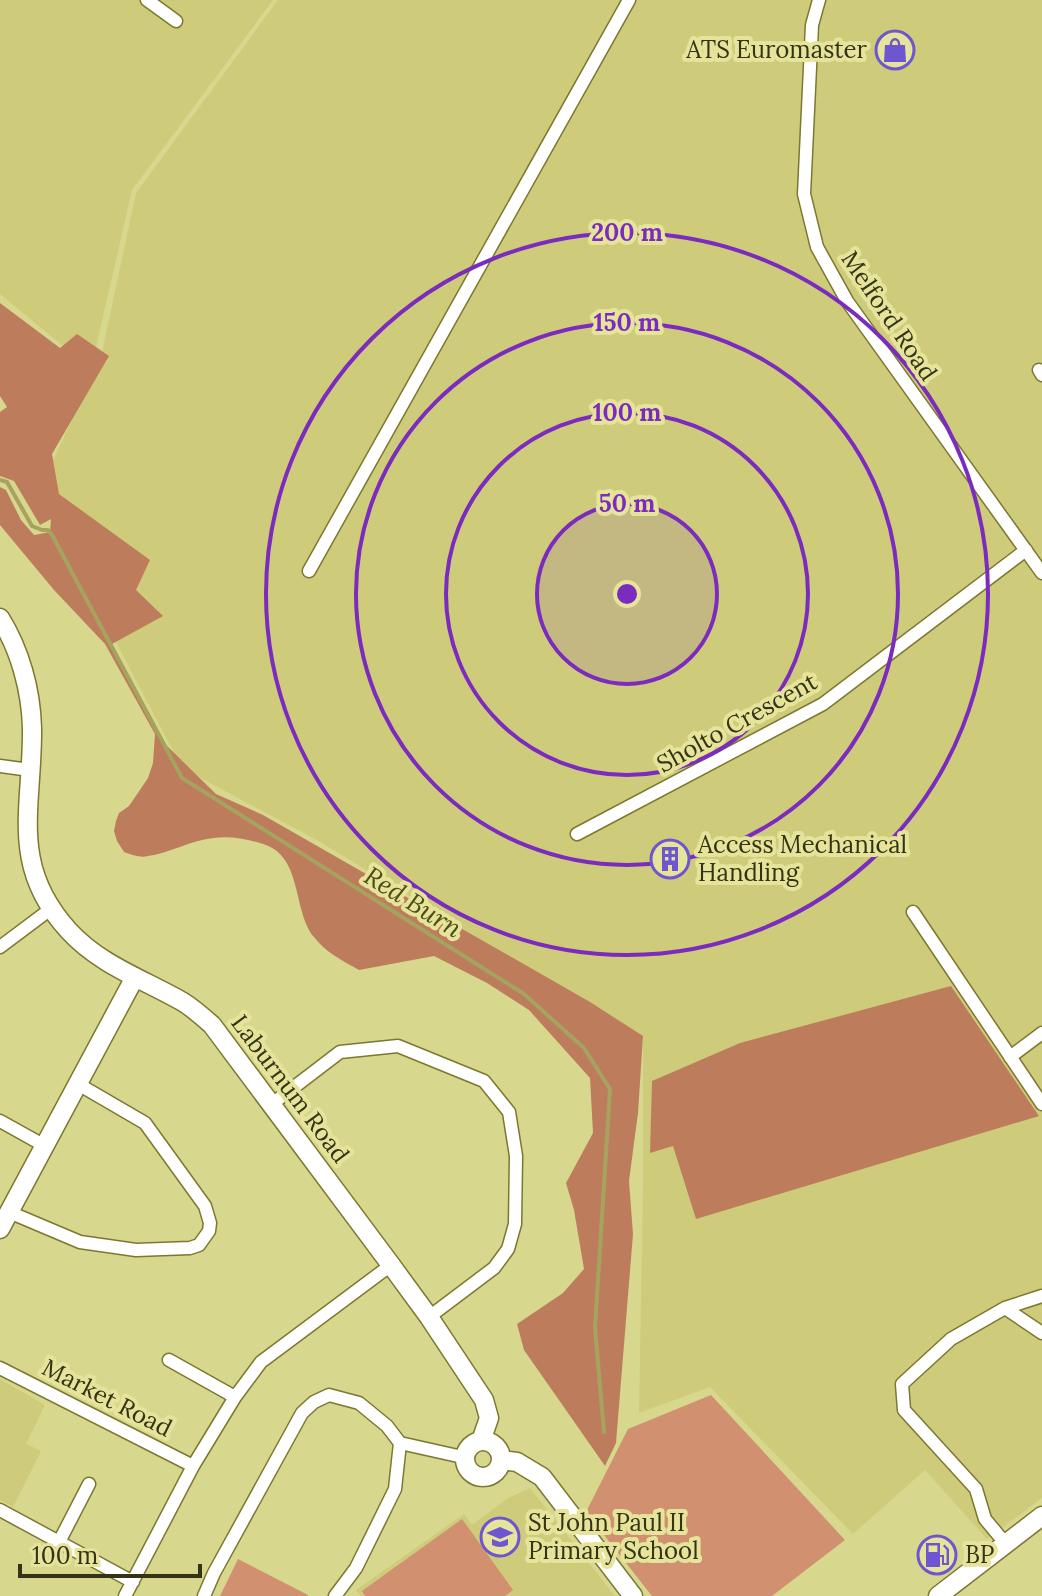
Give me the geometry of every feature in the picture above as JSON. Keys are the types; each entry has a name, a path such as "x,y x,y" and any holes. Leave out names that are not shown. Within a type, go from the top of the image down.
{"street":[{"path":"147,0 176,21"},
{"path":"309,571 629,0"},
{"name":"Melford Road","path":"819,0 812,25 804,194 817,247 847,301 1042,573"},
{"name":"Sholto Crescent","path":"577,834 823,704 1026,550"},
{"name":"Laburnum Road","path":"0,618 19,656 28,691 32,726 26,821 30,857 40,890 70,932 90,950 186,1004 212,1025 429,1317 484,1400 489,1418 481,1441"},
{"path":"0,766 30,770"},
{"path":"0,947 52,908"},
{"path":"913,912 1042,1104"},
{"path":"0,1229 135,977"},
{"path":"1010,1057 1042,1033"},
{"path":"272,1104 340,1052 398,1046 484,1081 509,1112 516,1156 516,1210 508,1249 494,1268 429,1317"},
{"path":"9,1212 80,1242 136,1250 190,1248 199,1245 209,1231 205,1206 145,1123 78,1084"},
{"path":"0,1121 45,1146"},
{"path":"125,1596 193,1466 235,1397 261,1362 391,1265"},
{"path":"1005,1543 985,1519 976,1489 904,1410 902,1384 951,1339 1005,1308 1042,1296"},
{"path":"1005,1308 1042,1333"},
{"path":"169,1360 235,1397"},
{"name":"Market Road","path":"0,1368 193,1466"},
{"path":"204,1596 302,1413 314,1402 329,1395 359,1403 387,1426 400,1443 458,1456 466,1455"},
{"path":"481,1441 495,1446 501,1460 498,1469 490,1475 479,1476 467,1466 466,1455 471,1446 481,1441"},
{"path":"335,1596 356,1568 395,1489 400,1443"},
{"path":"501,1460 517,1462 542,1477 633,1596"},
{"path":"59,1542 89,1484"},
{"path":"0,1510 133,1582"},
{"path":"938,1596 1041,1517"}],"shaded area":[{"path":"0,0 273,0 132,190 91,369 0,294"},
{"path":"278,0 1042,0 1042,1498 987,1539 925,1470 853,1534 710,1387 639,1413 643,1038 317,840 182,768 38,493 101,357 136,193"},
{"path":"0,303 60,348 77,334 109,356 52,454 59,494 150,560 136,590 163,616 112,644 166,745 216,794 263,815 590,1002 643,1036 638,1113 629,1181 633,1234 616,1443 605,1466 524,1350 517,1324 563,1293 584,1269 566,1183 593,1133 590,1078 529,1010 487,983 434,956 359,970 329,952 307,926 291,872 276,850 238,838 220,837 145,857 124,852 114,831 116,821 148,778 153,763 155,734 105,644 54,590 0,525 0,487 6,490 21,520 34,535 50,532 51,519 40,525 14,481 0,476 0,412 7,407 0,396"},
{"path":"951,986 1039,1116 696,1219 673,1146 650,1153 652,1081 740,1043"},
{"path":"0,1379 45,1405 26,1444 41,1451 13,1507 0,1500"},
{"path":"711,1395 845,1540 772,1596 652,1596 586,1512 628,1429"},
{"name":"St John Paul II Primary School","path":"530,1488 615,1596 361,1596 356,1590 464,1514 472,1525 508,1498"},
{"path":"462,1519 513,1590 505,1596 365,1596 362,1591"},
{"path":"238,1559 308,1595 308,1596 220,1596"}],"waterway":[{"name":"Red Burn","path":"0,480 7,482 32,526 48,530 52,535 182,778 524,994 584,1048 610,1089 595,1328 604,1432"}],"place":[{"name":"ATS Euromaster","path":"895,50"},
{"name":"Access Mechanical Handling","path":"670,859"},
{"name":"St John Paul II Primary School","path":"500,1537"},
{"name":"BP","path":"937,1555"}]}
